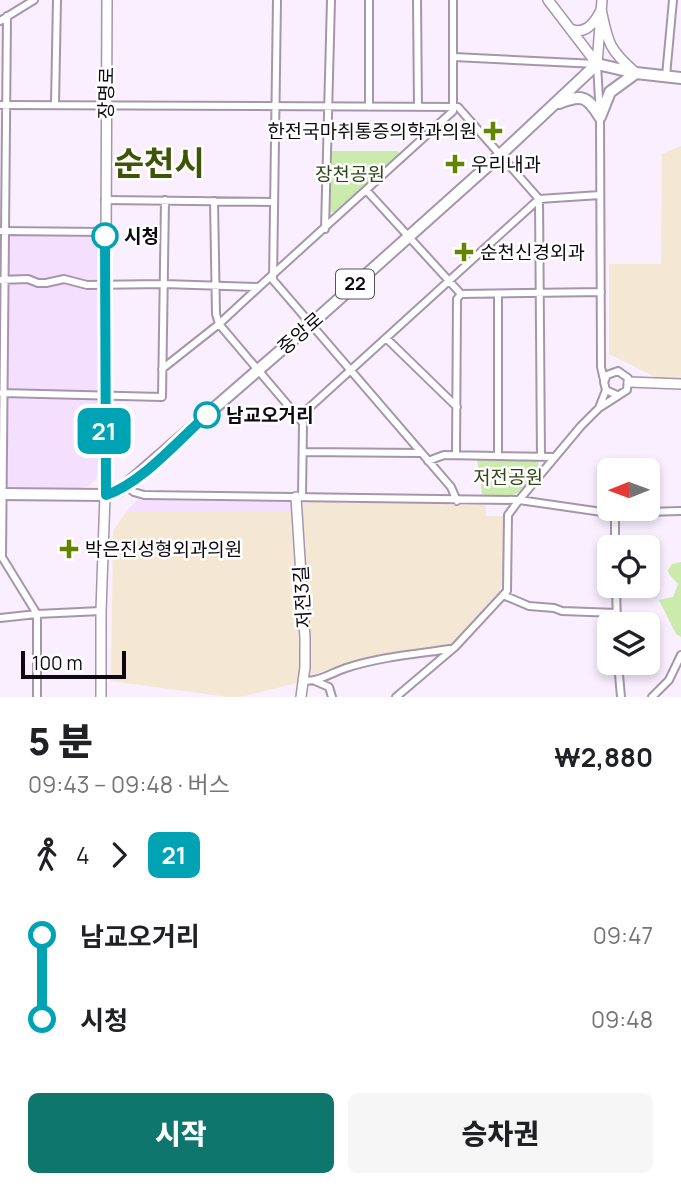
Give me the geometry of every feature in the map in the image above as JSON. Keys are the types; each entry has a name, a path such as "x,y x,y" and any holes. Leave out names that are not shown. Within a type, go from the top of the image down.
{"main road":[{"path":"597,64 636,73 681,78"},
{"name":"중앙로","path":"1,494 106,495 126,486 500,155 597,64"},
{"path":"600,117 610,92 636,73"},
{"path":"553,106 574,97 585,98 591,102 600,117"}],"street":[{"path":"0,20 34,0"},
{"path":"55,104 57,0"},
{"name":"장명로","path":"101,697 101,611 106,495 107,0"},
{"path":"277,0 274,284 451,487 457,500"},
{"path":"325,229 331,0"},
{"path":"369,0 369,107"},
{"path":"417,0 418,107"},
{"path":"162,369 219,324 453,111 453,0"},
{"path":"548,0 597,64"},
{"path":"666,76 673,0"},
{"path":"570,29 576,32 592,25 602,5"},
{"path":"602,5 597,64 602,357 605,386 617,396"},
{"path":"602,5 611,48 636,73"},
{"path":"7,16 3,105 1,557 37,614 37,697"},
{"path":"454,57 597,64"},
{"path":"3,105 458,107 539,199 541,457"},
{"path":"367,191 461,294 601,292"},
{"path":"214,201 214,285 219,324 299,417 539,199 600,195"},
{"path":"105,200 274,202"},
{"path":"2,393 162,397 165,200"},
{"path":"3,231 105,232"},
{"path":"3,280 28,279 46,283 64,279 87,285 259,287"},
{"path":"456,455 457,299 461,294"},
{"path":"498,294 498,456"},
{"path":"386,338 457,407"},
{"path":"602,357 614,371 625,374 629,382"},
{"path":"396,697 452,649 507,591 508,515 599,408 607,375 614,371"},
{"path":"629,382 681,384"},
{"path":"599,408 624,393 629,382"},
{"name":"저전3길","path":"299,417 303,423 300,497 305,638 301,697"},
{"path":"303,452 420,453"},
{"path":"428,461 444,455 555,457"},
{"path":"126,486 144,495 519,500 597,511"},
{"path":"660,512 681,511"},
{"path":"503,595 529,606 569,612 597,612"},
{"path":"0,618 101,611"},
{"path":"304,681 315,681 346,668 368,663 452,649"},
{"path":"652,697 669,680 681,655"},
{"path":"619,675 621,697"},
{"path":"315,681 329,687 332,697"}],"shaded area":[{"path":"681,146 681,379 659,379 609,354 609,264 661,264 662,154"},
{"path":"0,234 98,235 99,469 96,479 89,486 70,490 0,487"},
{"path":"137,500 291,502 291,512 126,512"},
{"path":"300,504 486,505 486,516 504,516 503,580 500,591 450,645 350,663 311,675"},
{"path":"126,512 291,512 301,682 241,697 228,697 111,681 113,531"}],"green space":[{"name":"장천공원","path":"329,151 397,151 401,154 340,212 329,212"},
{"name":"저전공원","path":"477,457 538,458 539,470 516,494 482,497"},
{"path":"681,562 681,637 676,634 659,600 673,597 678,584 668,570 672,564"}],"bus line":[{"name":"21","path":"105,236 106,495 135,480 207,415"}],"place":[{"name":"한전국마취통증의학과의원","path":"493,131"},
{"name":"우리내과","path":"455,164"},
{"name":"시청","path":"105,236"},
{"name":"순천신경외과","path":"464,252"},
{"name":"남교오거리","path":"207,415"},
{"name":"박은진성형외과의원","path":"69,549"}],"district":[{"name":"순천시","path":"159,163"}]}
